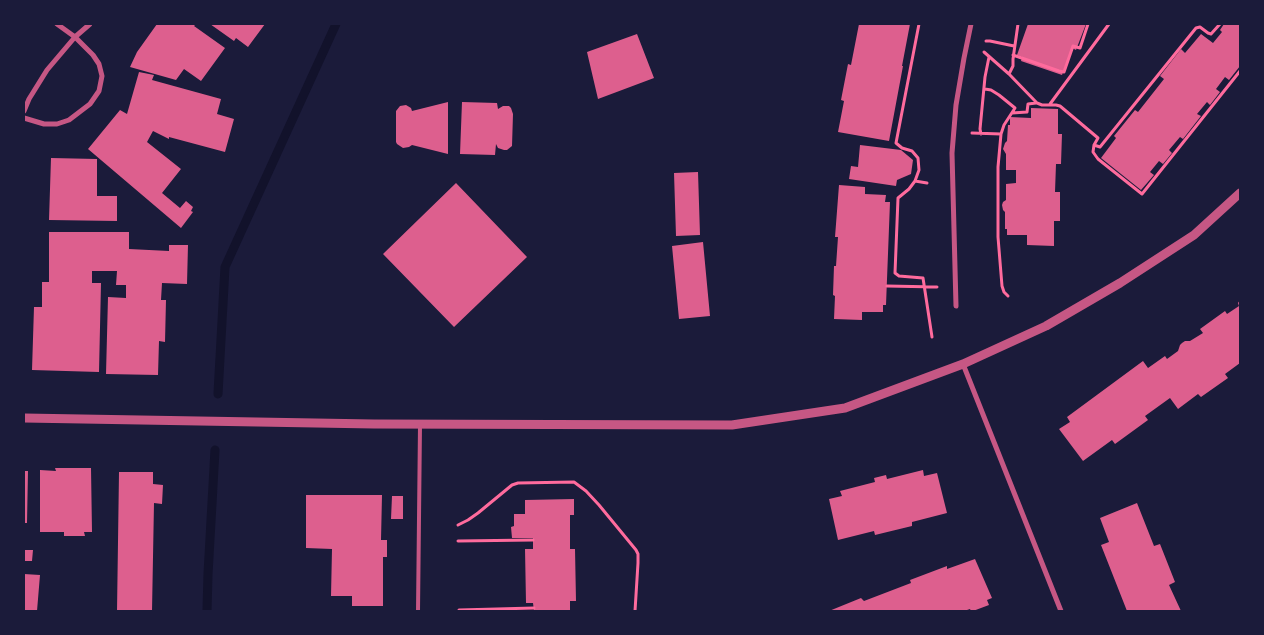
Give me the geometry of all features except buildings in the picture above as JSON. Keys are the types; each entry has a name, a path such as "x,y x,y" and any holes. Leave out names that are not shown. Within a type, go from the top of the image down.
{"street":[{"path":"24,118 44,124 57,124 69,120 90,104 99,91 102,76 99,64 86,47 57,24"},
{"path":"24,111 29,99 47,70 75,37 90,24"},
{"path":"956,306 952,153 958,96 971,24"},
{"path":"24,418 420,425 732,425 845,408 964,364 1046,326 1120,283 1194,235 1240,193"},
{"path":"964,364 1062,611"}],"lane":[{"path":"418,611 420,425"}],"path":[{"path":"920,24 896,143 902,148 912,151 918,158 919,170 915,182 898,198 896,272 899,276 923,278 932,337"},
{"path":"1009,74 1013,66 1018,24"},
{"path":"1013,55 1064,72 1073,46 1080,48 1088,24"},
{"path":"1049,105 1109,24"},
{"path":"1094,145 1100,147 1105,142 1196,28 1200,27 1211,34 1220,24"},
{"path":"1014,46 990,41 986,41 983,46 985,53 1037,103"},
{"path":"981,134 984,89 989,57"},
{"path":"1012,113 1026,112 1028,104 1056,104 1060,106 1098,138 1093,152 1098,158 1142,194 1240,71"},
{"path":"984,89 999,95 1015,108 1004,125 1001,134 998,167 998,237 1002,286 1008,296"},
{"path":"954,130 981,134 1001,134"},
{"path":"915,182 927,183"},
{"path":"887,286 925,287 955,285"},
{"path":"458,525 468,520 512,485 518,483 574,482 586,491 599,505 638,554 635,611"},
{"path":"458,541 533,540"},
{"path":"459,610 534,608"}],"waterway":[{"path":"218,394 225,267 336,24"},
{"path":"207,611 215,450"}]}
